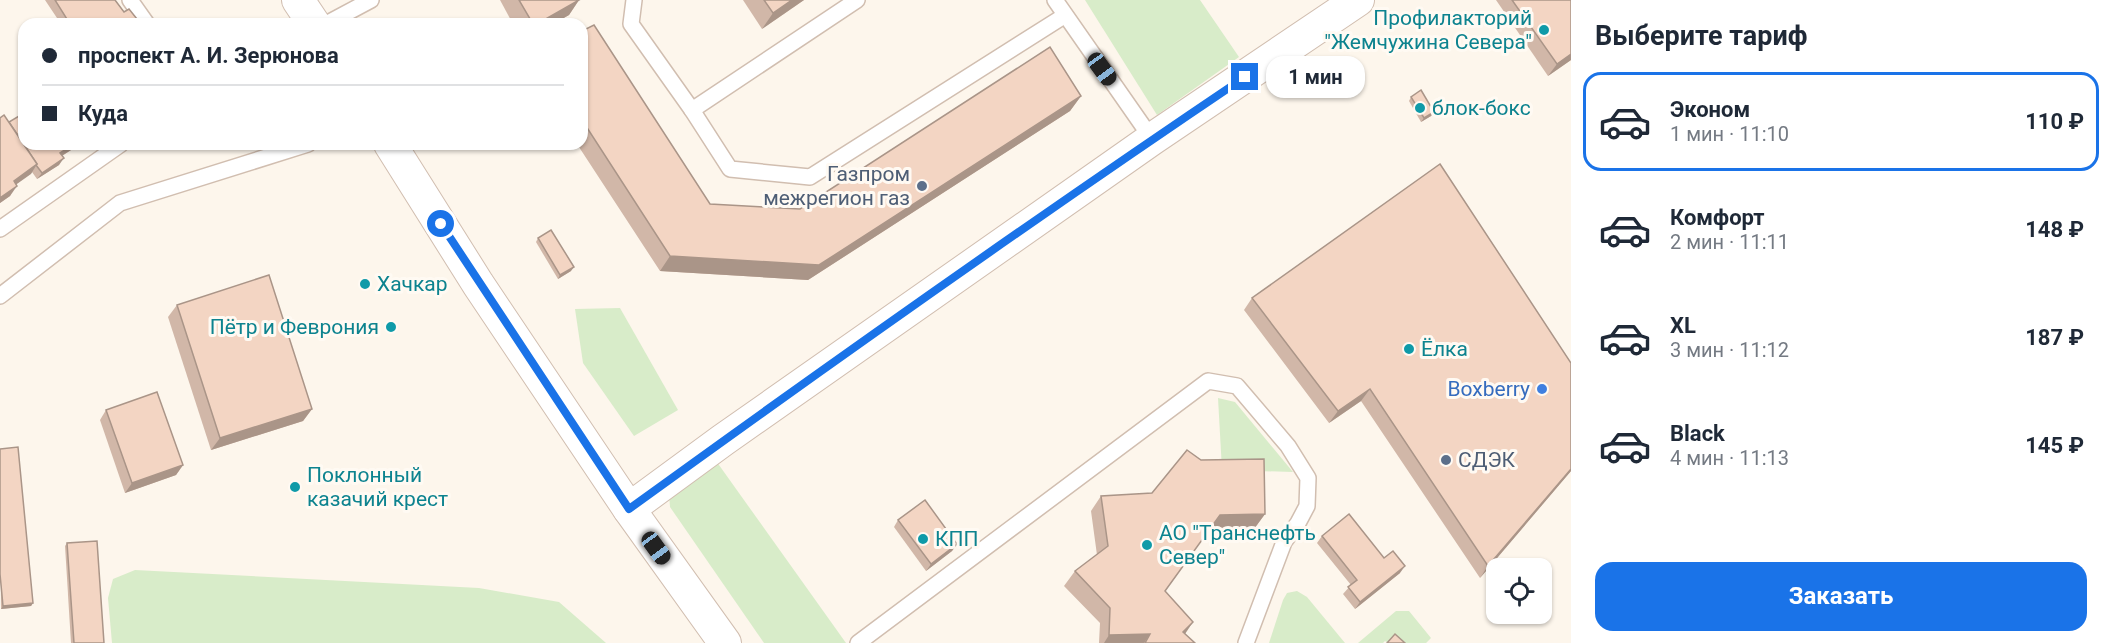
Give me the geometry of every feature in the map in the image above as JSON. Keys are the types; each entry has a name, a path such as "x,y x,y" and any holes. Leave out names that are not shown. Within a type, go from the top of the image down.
{"street":[{"path":"298,0 310,18"},
{"path":"629,509 733,433 1152,139 1356,1"},
{"path":"394,150 478,284 629,509 725,643"}],"lane":[{"path":"130,0 143,18"},
{"path":"338,18 372,0"},
{"path":"634,0 631,24 692,110 730,169 810,177 1064,16"},
{"path":"692,110 857,0"},
{"path":"1055,0 1152,139"},
{"path":"0,229 112,150"},
{"path":"0,296 120,204 289,150"},
{"path":"858,643 1208,381 1238,386 1288,446 1308,478 1307,506 1284,542 1246,643"}],"green space":[{"path":"1085,0 1200,0 1239,57 1157,115"},
{"path":"620,308 678,410 634,436 583,363 575,309"},
{"path":"1218,398 1235,402 1293,472 1222,470"},
{"path":"714,458 846,643 764,643 670,507 669,494"},
{"path":"135,570 479,588 559,602 606,643 112,643 108,598 113,579"},
{"path":"1297,591 1307,597 1345,643 1269,643 1283,600 1287,593"},
{"path":"1396,611 1409,611 1431,638 1426,643 1388,643 1385,641 1383,643 1358,643"}],"building":[{"path":"55,0 115,0 124,12 129,9 136,18 66,18"},
{"path":"519,0 579,0 548,18 530,18"},
{"path":"764,0 792,0 773,13"},
{"name":"Профилакторий \"Жемчужина Севера\"","path":"1512,0 1571,0 1571,54 1557,64"},
{"path":"594,25 710,204 800,209 1050,47 1081,96 819,265 670,256 588,129 588,28"},
{"path":"1421,90 1434,112 1424,118 1411,97"},
{"path":"4,115 18,136 18,150 28,150 37,164 14,181 17,186 0,198 0,118"},
{"path":"18,117 18,136 9,122"},
{"path":"28,150 65,150 60,153 64,158 42,173"},
{"name":"Ёлка","path":"1440,164 1571,363 1571,469 1495,558 1486,558 1486,563 1370,389 1338,411 1252,298"},
{"path":"551,230 574,267 560,275 538,238"},
{"path":"269,275 312,409 220,438 177,305"},
{"path":"157,392 183,465 132,483 106,410"},
{"path":"18,447 33,603 3,606 0,574 0,449"},
{"name":"АО \"Транснефть Север\"","path":"1187,450 1201,460 1264,459 1265,514 1220,515 1165,591 1193,622 1183,632 1195,643 1145,643 1150,634 1109,635 1110,608 1075,571 1108,546 1101,496 1152,493"},
{"name":"КПП","path":"925,500 957,544 931,564 898,520"},
{"path":"1349,514 1384,558 1393,551 1405,566 1360,602 1348,587 1357,580 1322,536"},
{"path":"97,541 104,643 74,643 67,543"},
{"path":"1395,634 1405,643 1387,643"}],"place":[{"name":"Профилакторий \"Жемчужина Севера\"","path":"1544,30"},
{"name":"блок-бокс","path":"1420,108"},
{"name":"Газпром межрегион газ","path":"922,186"},
{"name":"Хачкар","path":"365,284"},
{"name":"Пётр и Феврония","path":"391,327"},
{"name":"Ёлка","path":"1409,349"},
{"name":"Boxberry","path":"1542,389"},
{"name":"СДЭК","path":"1446,460"},
{"name":"Поклонный казачий крест","path":"295,487"},
{"name":"КПП","path":"923,539"},
{"name":"АО \"Транснефть Север\"","path":"1147,545"}],"route":[{"path":"441,224 478,284 629,509 762,412 1152,139 1245,77"}]}
